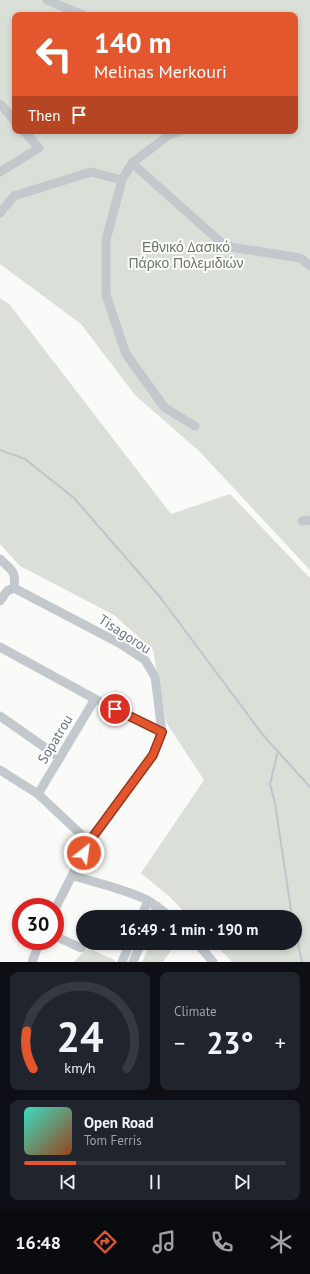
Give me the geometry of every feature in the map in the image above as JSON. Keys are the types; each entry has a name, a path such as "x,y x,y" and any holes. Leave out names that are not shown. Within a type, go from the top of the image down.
{"street":[{"path":"47,0 76,12"},
{"path":"0,104 12,118"},
{"path":"0,172 39,148 27,134"},
{"path":"172,134 132,163 122,180 106,240 106,295 126,354 164,408 195,426"},
{"path":"132,163 225,246 300,258 310,266"},
{"path":"0,213 14,196 91,172 122,180"},
{"path":"0,559 14,573 15,578 14,588 7,591 0,601"},
{"name":"Tisagorou","path":"14,588 118,643 145,660 155,677 162,732 153,755 89,842 61,898"},
{"path":"0,647 95,699 162,732"},
{"name":"Sopatrou","path":"38,794 95,699"},
{"path":"0,716 60,758"},
{"path":"0,770 38,794 89,842"},
{"path":"73,876 122,890 148,901 162,910"},
{"path":"144,910 148,901"},
{"path":"156,910 157,906"},
{"path":"64,940 76,946"},
{"path":"32,962 37,950"},
{"path":"122,962 127,950"},
{"path":"133,962 138,950"},
{"path":"203,950 213,962"}],"green space":[{"name":"Εθνικό Δασικό Πάρκο Πολεμιδιών","path":"0,0 310,0 310,570 200,452 135,395 81,324 0,264"},
{"path":"0,298 10,305 171,514 230,494 310,578 310,962 232,962 221,950 302,950 302,910 182,910 171,898 141,873 204,780 166,722 153,650 114,615 20,566 0,544"},
{"path":"85,950 92,950 115,960 115,962 74,962"},
{"path":"148,950 171,950 163,962 142,962"}],"waterway":[{"path":"0,450 25,459 74,498 160,597 263,735 310,787"},
{"path":"278,751 270,784 275,803 291,910"},
{"path":"299,950 302,962"}],"route":[{"path":"84,853 89,842 153,755 162,732 115,709"}]}
